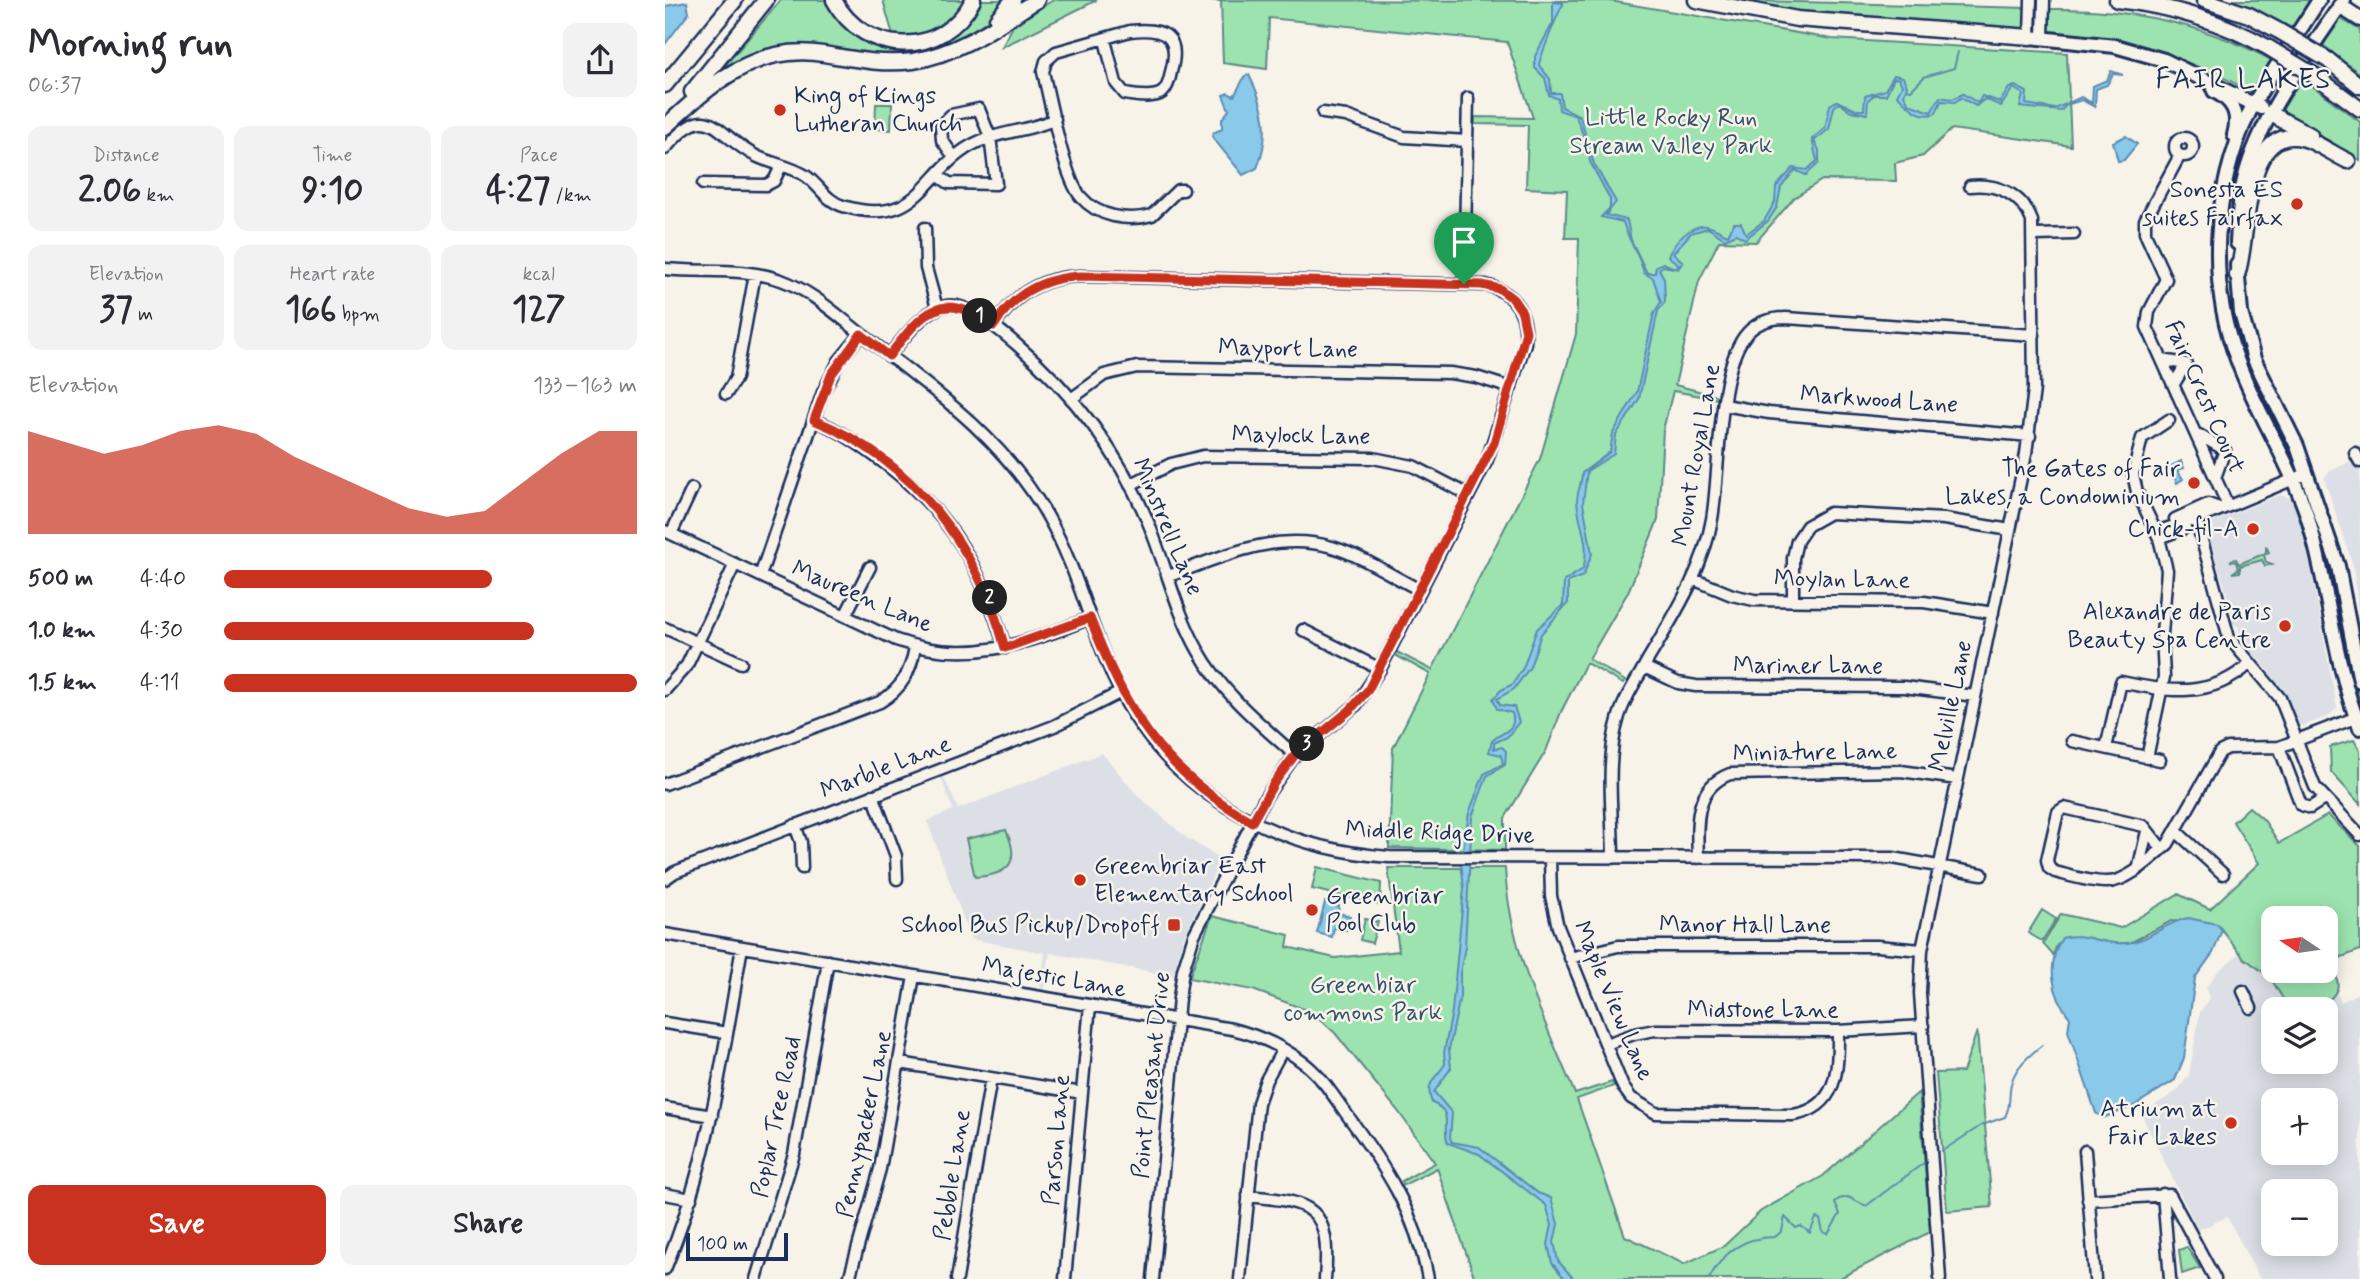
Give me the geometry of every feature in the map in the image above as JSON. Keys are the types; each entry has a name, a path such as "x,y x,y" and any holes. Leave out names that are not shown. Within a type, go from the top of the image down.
{"highway":[{"path":"665,85 735,0"},
{"path":"665,127 766,0"},
{"path":"834,0 844,17 863,34 885,43 904,45 941,34 958,21 973,0"},
{"path":"981,34 1013,0"},
{"path":"665,127 716,80 758,59 797,52 881,63 915,61 937,55 981,34 1037,0"},
{"path":"1696,0 1797,19 2037,38"},
{"path":"2117,0 2164,8 2213,21 2269,48 2317,77 2360,109"},
{"path":"2204,0 2249,15 2279,31 2328,60 2360,86"},
{"path":"2337,2 2360,19"},
{"path":"2271,114 2354,165"},
{"path":"2237,275 2244,256 2246,217 2255,179 2270,145 2281,138 2297,137 2354,165"}],"main road":[{"path":"2220,213 2232,158 2255,104 2319,0"},
{"path":"2337,2 2271,114 2242,188 2237,275 2241,313 2254,359 2297,446 2338,566 2360,681"},
{"path":"2037,38 2115,46 2154,58 2190,70 2271,114"},
{"path":"2154,58 2164,67 2225,97 2235,109 2237,126 2219,186 2219,270 2228,332 2248,387 2293,479 2318,552 2339,661 2359,720"}],"street":[{"path":"2031,0 2037,38"},
{"path":"2037,38 2044,0"},
{"path":"1105,40 1119,90 1135,96 1162,93 1167,86 1176,54 1175,43 1169,37 1142,30 1056,52 1045,61 1043,72 1075,187 1091,207 1101,213 1125,217 1152,215 1178,190 1183,190"},
{"path":"1464,284 1468,98"},
{"path":"937,175 949,183 994,185 997,181 990,137 979,109 951,115 941,125 940,133 954,157"},
{"path":"1323,113 1346,116 1404,137 1467,141"},
{"path":"665,149 690,125 701,122 715,125 755,156 806,176 836,203 853,208 896,207 921,195 954,157 990,137 1055,119"},
{"name":"Fair Crest Court","path":"2180,155 2145,220 2145,233 2166,279 2147,321 2151,339 2216,475 2225,507"},
{"path":"703,184 767,185 774,181 781,166"},
{"name":"Melville Lane","path":"1940,1279 1923,1026 1922,950 2030,436 2034,335 2035,235 2029,212 2014,195 1998,188 1970,186"},
{"path":"889,356 916,321 937,308 926,268 925,228"},
{"path":"2035,235 2074,234"},
{"name":"Middle Ridge Drive","path":"665,269 755,274 784,282 808,293 971,421 1019,473 1058,535 1121,692 1144,729 1176,766 1213,798 1252,822 1301,843 1336,852 1388,858 1893,858 1982,874"},
{"path":"726,394 736,378 755,274"},
{"name":"Point Pleasant Drive","path":"994,326 1006,308 1027,291 1048,281 1070,277 1464,284 1500,289 1513,299 1522,312 1525,342 1494,443 1380,669 1356,705 1295,755 1274,783 1194,935 1183,970 1177,1020 1153,1279"},
{"name":"Minstrell Lane","path":"937,308 963,307 994,326 1034,360 1072,399 1105,442 1130,485 1169,576 1190,635 1212,673 1235,701 1295,755"},
{"name":"Mount Royal Lane","path":"1613,858 1614,735 1624,704 1693,579 1712,519 1724,405 1742,339 1753,328 1772,319 2034,335"},
{"path":"760,576 831,375 861,334"},
{"path":"2162,360 2186,363 2174,384"},
{"name":"Mayport Lane","path":"1072,399 1104,375 1137,367 1450,373 1476,377 1511,388"},
{"name":"Markwood Lane","path":"1724,405 1769,413 1967,428 2030,436"},
{"path":"814,420 854,440 915,489 943,517 981,576 1005,648"},
{"path":"2147,758 2164,677 2162,634 2167,570 2158,535 2137,492 2133,474 2142,438 2169,420"},
{"path":"2199,435 2225,450 2216,475"},
{"name":"Maylock Lane","path":"1130,485 1171,464 1203,456 1373,458 1413,466 1469,495"},
{"path":"2158,535 2174,528 2175,519 2190,519 2225,507 2306,474"},
{"path":"668,532 692,489"},
{"path":"1793,600 1793,558 1797,541 1807,526 1830,513 1944,519 2010,530"},
{"path":"2190,519 2229,638 2280,698 2310,779 2324,799 2360,835"},
{"name":"Maureen Lane","path":"668,532 915,647 961,653 1005,648 1090,618"},
{"path":"1169,576 1255,546 1303,543 1339,550 1420,590"},
{"path":"665,690 681,674 698,644 736,564"},
{"path":"845,616 870,567"},
{"name":"Moylan Lane","path":"1693,579 1740,598 1924,602 1993,613"},
{"path":"665,628 741,663"},
{"path":"1303,630 1380,669"},
{"path":"665,784 880,702 895,692 906,677 915,647"},
{"path":"2106,748 2121,682 2161,691 2192,690 2237,676 2249,664"},
{"name":"Mariner Lane","path":"1644,667 1678,683 1696,686 1904,687 1975,696"},
{"name":"Marble Lane","path":"665,879 675,872 1054,726 1121,692"},
{"path":"2162,849 2144,826 2064,808 2058,813 2047,860 2049,868 2055,872 2106,883 2116,881 2162,849 2177,832 2220,752 2228,748 2279,747 2359,720"},
{"path":"2072,741 2160,760"},
{"path":"2279,747 2301,805 2310,808 2324,799"},
{"name":"Miniature Lane","path":"1698,858 1699,805 1708,788 1730,774 1901,771 1957,779"},
{"path":"873,795 896,856 897,879"},
{"path":"795,825 801,842 802,868"},
{"path":"2139,866 2147,831"},
{"path":"2177,832 2226,876"},
{"name":"Maple View Lane","path":"1550,858 1553,908 1570,958 1626,1091 1648,1111 1675,1115 1793,1115 1814,1108 1830,1093 1837,1075 1838,1031"},
{"name":"Majestic Lane","path":"665,934 1248,1033 1283,1049 1320,1079 1389,1172 1404,1201 1428,1279"},
{"name":"Manor Hall Lane","path":"1570,958 1618,946 1877,946 1922,950"},
{"path":"665,1269 691,1199 712,1116 742,947"},
{"name":"Poplar Tree Road","path":"755,1279 794,1154 828,961"},
{"name":"Pennypacker Lane","path":"849,1279 876,1188 915,976"},
{"path":"2243,991 2251,1008"},
{"name":"Parson Lane","path":"1065,1279 1090,1006"},
{"path":"665,1023 727,1033"},
{"name":"Midstone Lane","path":"1606,1044 1655,1030 1838,1031 1923,1026"},
{"path":"1240,1279 1258,1103 1266,1080 1283,1049"},
{"path":"900,1063 1082,1093"},
{"name":"Pebble Lane","path":"957,1279 991,1078"},
{"path":"665,1108 712,1116"},
{"path":"2085,1151 2095,1279"},
{"path":"665,1194 691,1199"},
{"path":"2088,1200 2163,1194 2175,1199 2211,1278"},
{"path":"2163,1194 2170,1279"},
{"path":"1248,1196 1294,1201 1315,1214 1327,1237 1325,1279"}],"shaded area":[{"path":"2360,456 2360,630 2354,569 2324,478 2329,472"},
{"path":"2280,495 2292,498 2304,532 2337,708 2329,716 2303,726 2296,722 2283,692 2261,661 2244,648 2238,626 2231,623 2229,614 2232,611 2206,528 2210,523"},
{"name":"Greenbriar East Elementary School","path":"1102,753 1138,796 1187,838 1221,859 1184,937 1173,976 1050,953 1044,989 1040,988 1045,953 971,939 927,821 953,810 941,778 944,777 958,809"},
{"path":"2241,952 2261,969 2261,984 2275,984 2283,997 2261,997 2261,1074 2338,1074 2338,997 2328,997 2336,991 2341,1002 2360,992 2360,1279 2260,1279 2227,1217 2198,1230 2141,1114 2177,1091 2189,1075 2200,1012 2209,999 2206,988 2218,971"}],"green space":[{"path":"781,0 825,0 840,22 859,38 880,48 903,52 926,49 947,40 965,23 979,0 1007,0 968,35 920,55 885,57 796,45 767,49 723,68"},
{"path":"883,0 967,0 953,18 944,24 916,35 894,39"},
{"path":"1053,0 1097,0 1002,47 1013,26"},
{"name":"Little Rocky Run Stream Valley Park","path":"1206,0 1610,1 1832,39 2067,53 2071,146 1952,129 1923,156 1895,163 1896,181 1822,180 1794,198 1756,242 1719,241 1699,281 1675,385 1718,396 1718,399 1673,391 1663,430 1658,520 1628,592 1589,659 1625,681 1623,684 1586,663 1561,712 1546,751 1505,818 1505,850 1389,848 1393,748 1430,674 1395,655 1397,652 1432,670 1540,459 1576,334 1579,238 1565,238 1567,190 1526,188 1528,125 1475,124 1475,117 1533,118 1507,42 1269,18 1267,69 1223,63 1221,1"},
{"path":"1724,0 2028,8 2027,30 1836,19"},
{"path":"2230,0 2312,0 2294,29"},
{"path":"2049,9 2108,11 2165,20 2221,37 2275,62 2255,94 2203,68 2155,52 2049,34"},
{"path":"2339,18 2360,30 2360,74 2323,45"},
{"path":"2302,78 2360,122 2360,160 2281,112"},
{"path":"876,104 892,104 891,130 875,129"},
{"path":"2305,494 2337,590 2359,698"},
{"path":"2266,546 2269,552 2264,555 2266,562 2272,564 2265,566 2262,560 2240,566 2240,572 2232,573 2238,569 2236,562 2230,561 2236,559 2239,564 2266,553"},
{"path":"2354,740 2360,751 2360,804 2331,772 2330,747"},
{"path":"2249,807 2264,820 2279,843 2328,815 2360,846 2360,950 2338,959 2338,906 2261,906 2261,970 2244,958 2217,924 2171,921 2130,943 2057,945 2053,955 2043,944 2061,914 2121,928 2178,894 2210,909 2259,863 2233,822"},
{"path":"1006,830 1012,851 1009,865 996,873 975,877 966,839"},
{"path":"1317,867 1381,883 1380,905 1312,889"},
{"name":"Greenbiar commons Park","path":"1388,868 1505,868 1513,927 1521,955 1540,1012 1575,1094 1612,1082 1614,1086 1577,1099 1625,1236 1684,1264 1724,1246 1761,1211 1823,1176 1919,1092 1930,1232 1838,1279 1475,1279 1437,1168 1404,1185 1402,1181 1435,1163 1398,1111 1335,1033 1312,1012 1253,990 1189,978 1212,916 1289,935 1287,947 1335,958 1399,951"},
{"path":"2042,910 2056,919 2042,941 2028,933"},
{"path":"1365,919 1378,922 1372,943 1360,940"},
{"path":"2274,984 2338,984 2332,997 2282,997"},
{"path":"1977,1031 1992,1207 1947,1211 1936,1073 1963,1072"},
{"path":"2187,1247 2200,1268 2182,1274 2179,1250"}],"water":[{"path":"687,2 689,13 665,44 665,6"},
{"path":"1553,2 1563,5 1539,65 1550,79 1551,93 1560,93 1562,107 1580,116 1594,164 1616,202 1606,215 1627,220 1631,240 1647,273 1655,273 1656,266 1663,263 1675,268 1679,265 1668,256 1678,240 1695,228 1707,226 1728,235 1734,223 1741,223 1746,234 1764,221 1775,202 1776,187 1793,168 1807,170 1817,161 1812,139 1825,128 1830,105 1837,101 1856,110 1864,110 1865,96 1885,90 1894,75 1903,77 1907,86 1904,95 1909,104 1931,112 1940,97 1952,99 1963,94 1978,103 1982,96 2000,102 2009,88 2015,86 2027,92 2026,104 2055,109 2081,97 2092,103 2093,86 2107,80 2111,71 2123,75 2113,74 2107,85 2096,89 2095,107 2082,100 2066,105 2061,111 2020,107 2023,94 2013,88 2001,106 1985,99 1976,106 1961,98 1955,102 1941,101 1936,113 1930,115 1915,111 1897,95 1902,85 1899,79 1894,78 1886,95 1874,95 1868,100 1867,114 1851,111 1839,103 1834,107 1829,129 1814,141 1819,150 1819,163 1806,175 1795,170 1781,187 1777,207 1768,221 1745,239 1736,234 1725,239 1708,228 1691,233 1673,253 1683,262 1678,269 1663,266 1659,269 1664,278 1665,302 1658,311 1639,399 1616,435 1614,454 1587,471 1583,503 1592,554 1583,576 1568,582 1568,603 1541,634 1530,667 1514,689 1497,699 1500,705 1514,707 1519,722 1507,737 1494,743 1494,749 1502,747 1506,751 1505,765 1487,776 1472,817 1465,947 1460,973 1460,997 1449,1049 1451,1068 1434,1092 1452,1113 1452,1142 1479,1147 1538,1193 1551,1198 1558,1224 1554,1242 1558,1261 1574,1279 1565,1279 1552,1263 1548,1244 1552,1225 1546,1205 1479,1154 1448,1143 1445,1115 1432,1103 1429,1090 1432,1081 1445,1064 1444,1053 1452,1011 1464,888 1461,862 1469,813 1484,774 1503,764 1501,755 1489,752 1492,741 1513,724 1512,713 1497,709 1493,699 1501,690 1513,684 1523,668 1537,629 1563,605 1564,581 1583,569 1586,551 1577,501 1582,473 1610,452 1613,433 1637,392 1654,313 1661,302 1653,278 1644,273 1623,222 1601,217 1610,208 1610,199 1590,162 1588,148 1576,116 1559,110 1558,99 1549,95 1545,78 1535,68 1535,56 1553,23"},
{"path":"1249,75 1259,98 1265,132 1257,168 1243,175 1213,138 1213,133 1222,129 1222,119 1229,110 1223,95 1228,93 1234,96 1245,76"},
{"path":"2126,136 2137,144 2124,160 2118,161 2113,142"},
{"path":"2181,461 2184,468 2177,470 2183,479 2177,483 2169,467"},
{"path":"1325,902 1339,906 1338,913 1350,916 1346,930 1334,928 1332,937 1317,933"},
{"path":"2188,918 2217,924 2222,930 2213,953 2195,978 2184,1058 2175,1080 2132,1107 2103,1118 2096,1113 2068,1031 2070,1018 2055,989 2053,969 2057,948 2062,938 2070,936 2110,943 2135,942"}],"waterway":[{"path":"1906,89 1911,90 1924,77 1954,68 1958,52"},
{"path":"1942,1151 1982,1125 2005,1117 2014,1076 2021,1064 2042,1045"},
{"path":"1709,1279 1721,1261 1735,1248 1753,1240 1775,1237 1782,1231 1785,1217 1796,1228 1801,1226 1810,1233 1816,1218 1820,1219 1823,1232 1828,1234 1840,1214 1835,1203 1839,1199 1848,1197 1866,1206 1925,1162"}],"place":[{"name":"King of Kings Lutheran Church","path":"780,110"},
{"name":"Sonesta ES suites Fairfax","path":"2297,204"},
{"name":"The Gates of Fair Lakes, a Condominium","path":"2194,483"},
{"name":"Chick-fil-A","path":"2253,529"},
{"name":"Alexandre de Paris Beauty Spa Centre","path":"2285,626"},
{"name":"Greenbriar East Elementary School","path":"1080,880"},
{"name":"Greenbriar Pool Club","path":"1312,910"},
{"name":"School Bus Pickup/Dropoff","path":"1174,925"},
{"name":"Atrium at Fair Lakes","path":"2231,1123"}],"district":[{"name":"FAIR LAKES","path":"2244,80"}],"route":[{"path":"1080,276 1464,284 1500,289 1518,306 1525,326 1525,342 1494,443 1368,690 1350,710 1295,755 1274,783 1252,822 1213,798 1194,782 1176,766 1144,729 1114,680 1090,618 1005,648 981,576 943,517 892,469 847,434 814,420 831,375 861,334 889,356 916,321 937,308 963,307 994,326 1006,308 1020,295 1059,278 1080,276"}]}
